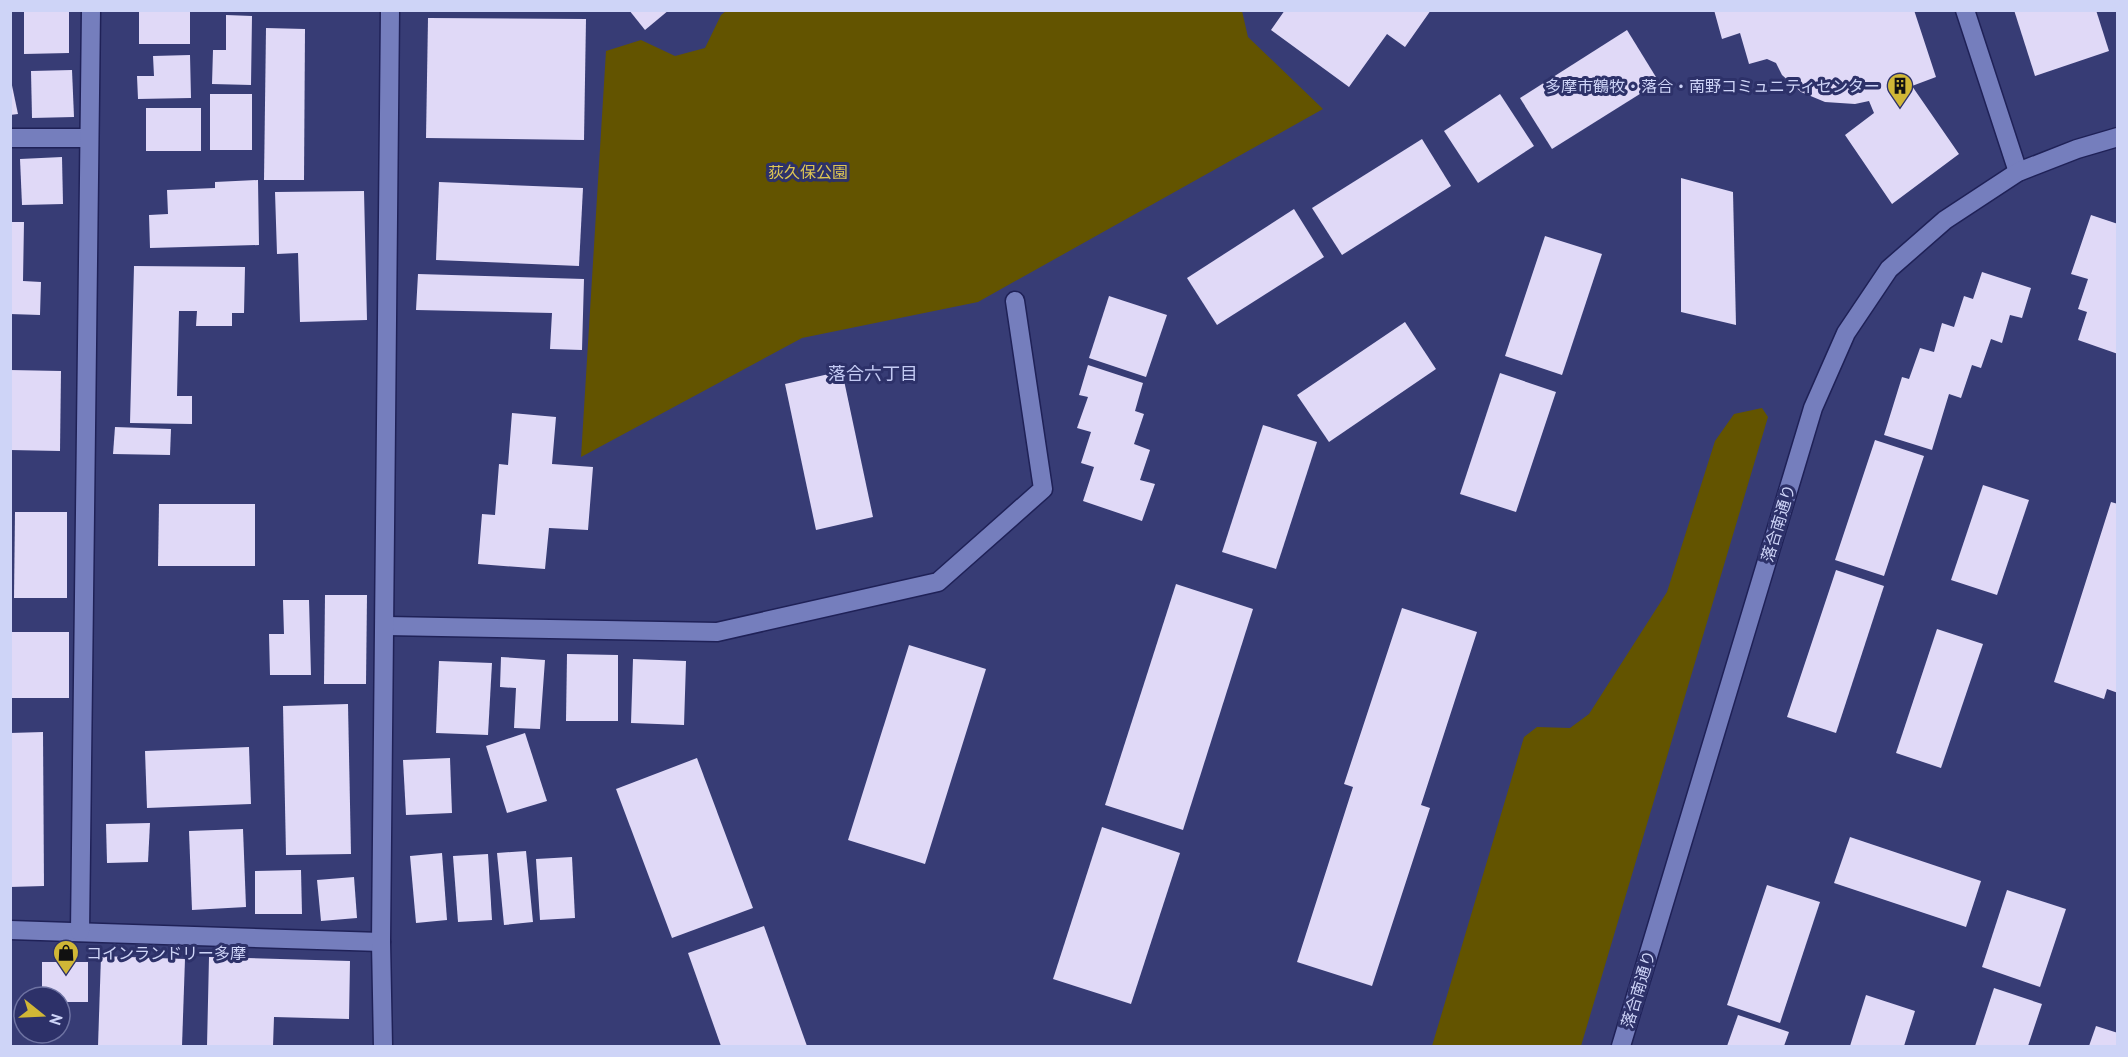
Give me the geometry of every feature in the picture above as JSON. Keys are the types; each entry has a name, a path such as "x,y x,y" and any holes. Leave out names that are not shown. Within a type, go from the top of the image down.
{"street":[{"path":"80,932 91,10"},
{"path":"383,1047 381,942 386,626 390,10"},
{"path":"1965,10 2018,172"},
{"name":"落合南通り","path":"1621,1047 1813,408 1846,333 1889,269 1945,220 2018,172 2077,149 2118,137"},
{"path":"10,138 88,138"},
{"path":"386,626 717,632 938,582 1043,489 1015,301"},
{"path":"10,930 381,942"}],"green space":[{"name":"荻久保公園","path":"726,11 1242,11 1248,37 1323,109 978,302 802,338 581,457 606,51 641,40 675,56 705,48 721,15"},
{"path":"1762,408 1768,417 1581,1046 1432,1046 1524,737 1537,727 1570,728 1589,714 1667,592 1715,441 1734,414"}],"building":[{"path":"24,10 69,10 69,53 24,54"},
{"path":"139,10 190,10 190,44 139,44"},
{"path":"629,10 669,10 645,30"},
{"path":"1285,10 1316,12 1431,10 1405,47 1387,34 1349,87 1271,30"},
{"name":"多摩市鶴牧・落合・南野コミュニティセンター","path":"1714,10 1914,10 1936,77 1912,86 1959,154 1892,204 1845,135 1874,113 1869,101 1855,104 1825,102 1801,92 1782,75 1776,63 1767,59 1749,64 1740,33 1722,39"},
{"path":"2014,10 2096,10 2109,51 2035,76"},
{"path":"226,15 252,16 251,85 212,84 213,50 226,50"},
{"path":"428,18 586,19 584,140 426,138"},
{"path":"266,28 305,29 304,180 264,180"},
{"path":"1627,30 1659,82 1552,149 1520,98"},
{"path":"190,55 191,98 138,99 137,76 154,76 153,56"},
{"path":"72,70 74,117 32,118 31,71"},
{"path":"10,76 18,114 10,115"},
{"path":"210,94 252,94 252,150 210,150"},
{"path":"1500,94 1534,146 1478,183 1444,131"},
{"path":"146,108 201,108 201,151 146,151"},
{"path":"1422,139 1451,186 1342,255 1312,208"},
{"path":"62,157 63,204 22,205 20,159"},
{"path":"1681,178 1733,192 1736,325 1681,312"},
{"path":"258,180 259,245 150,248 149,215 168,214 167,190 215,188 215,182"},
{"path":"439,182 583,188 579,266 436,260"},
{"path":"364,191 367,320 300,322 298,253 277,254 275,192"},
{"path":"1294,209 1324,257 1217,325 1187,278"},
{"path":"2091,215 2118,224 2118,354 2078,340 2087,312 2078,309 2088,279 2071,274"},
{"path":"10,222 24,222 23,281 41,282 40,315 10,314"},
{"path":"1545,236 1602,254 1562,375 1505,356"},
{"path":"134,266 245,267 244,313 232,313 232,326 196,326 197,311 179,311 177,396 192,396 192,424 130,423"},
{"path":"1982,272 2031,288 2022,318 2010,315 2002,343 1991,339 1981,368 1972,365 1961,398 1949,394 1932,450 1884,435 1902,377 1909,379 1920,348 1934,352 1942,323 1954,327 1964,296 1973,299"},
{"path":"418,274 584,279 582,350 550,349 552,313 416,310"},
{"path":"1109,296 1167,315 1146,377 1089,358"},
{"path":"1405,322 1436,369 1329,442 1297,395"},
{"path":"1088,365 1143,383 1135,411 1144,414 1134,444 1150,450 1140,480 1155,484 1142,521 1083,501 1094,467 1081,463 1091,432 1077,428 1088,397 1079,395"},
{"path":"10,370 61,371 60,451 10,450"},
{"path":"842,371 873,517 816,530 785,384"},
{"path":"1500,373 1556,392 1516,512 1460,494"},
{"path":"512,413 556,417 552,464 593,467 588,530 549,528 545,569 478,564 482,514 495,515 499,464 508,465"},
{"path":"1263,425 1317,442 1276,569 1222,552"},
{"path":"115,427 171,429 170,455 113,454"},
{"path":"1875,440 1924,456 1884,576 1835,560"},
{"path":"1983,485 2029,500 1997,595 1951,580"},
{"path":"2111,502 2118,504 2118,693 2107,689 2104,699 2054,682"},
{"path":"159,504 255,504 255,566 158,566"},
{"path":"15,512 67,512 67,598 14,598"},
{"path":"1836,570 1884,586 1836,733 1787,717"},
{"path":"1176,584 1253,609 1183,830 1105,805"},
{"path":"325,595 367,595 366,684 324,684"},
{"path":"283,600 309,600 311,675 270,675 269,634 284,634"},
{"path":"1402,608 1477,632 1421,805 1430,808 1372,986 1297,962 1353,787 1344,784"},
{"path":"1937,629 1983,644 1941,768 1896,753"},
{"path":"10,632 69,632 69,698 10,698"},
{"path":"909,645 986,669 925,864 848,840"},
{"path":"567,654 618,655 618,721 566,721"},
{"path":"501,657 545,660 540,729 514,728 516,688 500,687"},
{"path":"633,659 686,661 684,725 631,723"},
{"path":"439,661 492,663 488,735 436,733"},
{"path":"348,704 351,854 286,855 283,706"},
{"path":"43,732 44,886 10,887 10,733"},
{"path":"525,733 547,801 507,813 486,746"},
{"path":"249,747 251,804 147,808 145,751"},
{"path":"450,758 452,813 406,815 403,760"},
{"path":"697,758 753,908 672,938 616,789"},
{"path":"150,823 148,862 107,863 106,824"},
{"path":"1102,827 1180,853 1131,1004 1053,979"},
{"path":"243,829 246,907 192,910 189,831"},
{"path":"1850,837 1981,881 1966,927 1834,883"},
{"path":"526,851 533,922 504,925 497,853"},
{"path":"442,853 447,920 416,923 410,856"},
{"path":"488,854 492,920 458,922 453,856"},
{"path":"572,857 575,918 540,920 536,859"},
{"path":"301,870 302,914 255,914 255,871"},
{"path":"354,877 357,918 321,921 317,880"},
{"path":"1767,885 1820,902 1780,1023 1727,1005"},
{"path":"2007,890 2066,909 2040,987 1982,967"},
{"path":"764,926 807,1046 721,1046 688,953"},
{"path":"101,956 185,959 182,1046 98,1046"},
{"path":"209,957 350,961 349,1019 274,1017 273,1046 207,1046"},
{"path":"42,962 88,962 88,1002 72,1002 72,985 42,985"},
{"path":"1994,988 2042,1004 2028,1046 1975,1046"},
{"path":"1866,995 1915,1011 1904,1046 1850,1046"},
{"path":"1738,1015 1789,1032 1784,1046 1727,1046"},
{"path":"2096,1026 2118,1033 2118,1046 2089,1046"}],"place":[{"name":"多摩市鶴牧・落合・南野コミュニティセンター","path":"1900,109"},
{"name":"コインランドリー多摩","path":"66,976"}],"district":[{"name":"落合六丁目","path":"873,373"}]}
